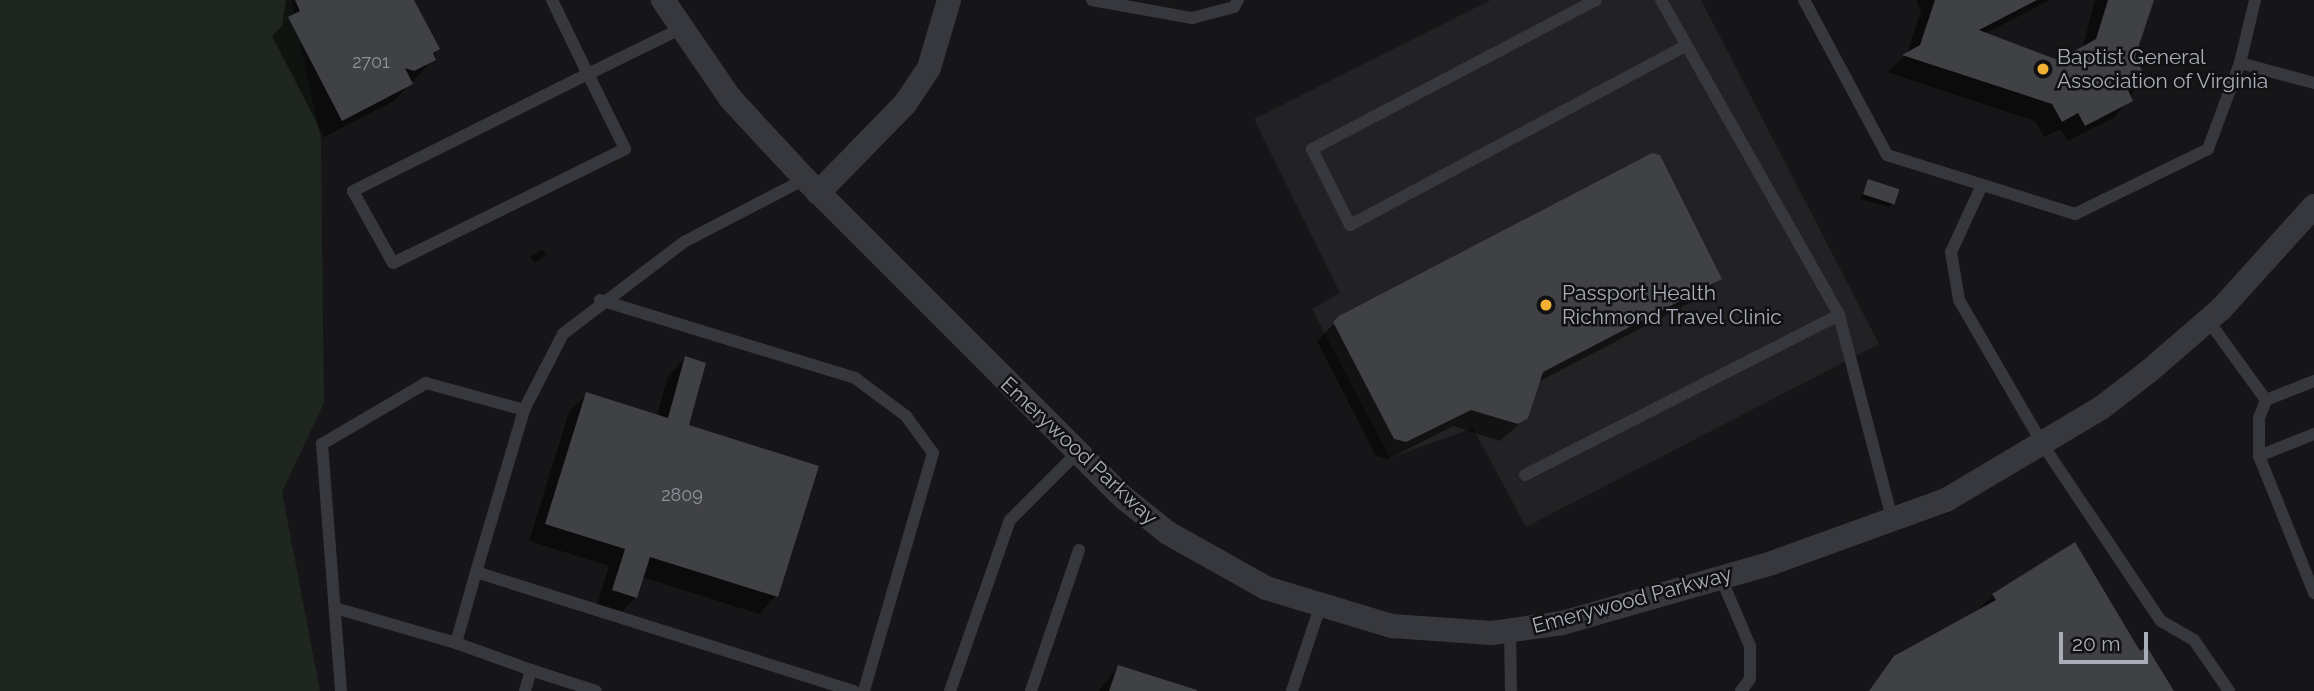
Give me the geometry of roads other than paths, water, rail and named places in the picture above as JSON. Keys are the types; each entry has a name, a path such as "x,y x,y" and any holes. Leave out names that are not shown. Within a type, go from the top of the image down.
{"street":[{"name":"Emerywood Parkway","path":"663,0 730,98 812,186 1077,453 1168,533 1266,588 1320,607 1392,626 1510,630 1562,623 1721,578 1893,522 1992,477 2101,408 2208,320 2314,206"},
{"path":"812,186 917,86 929,68 949,0"}],"lane":[{"path":"552,0 589,74 625,149 393,263 353,191 589,74 682,29"},
{"path":"1092,0 1192,18 1234,7 1238,0"},
{"path":"1596,0 1312,149 1350,225 1683,47"},
{"path":"1661,0 1683,47 1839,315 1893,522"},
{"path":"1804,0 1887,155 2075,214 2208,149 2240,64 2255,0"},
{"path":"2240,64 2314,83"},
{"path":"1982,185 1951,252 1959,300 2043,445 2161,621 2194,640 2229,691"},
{"path":"456,643 524,410 563,334 600,300 684,242 812,186"},
{"path":"600,300 855,378 906,416 933,453 864,691"},
{"path":"1525,475 1839,315"},
{"path":"2208,320 2266,400"},
{"path":"2314,381 2266,400 2259,418 2259,456 2314,593"},
{"path":"341,691 322,444 426,383 524,410"},
{"path":"2259,456 2314,435"},
{"path":"950,691 1010,520 1077,453"},
{"path":"1031,691 1079,550"},
{"path":"476,572 854,691"},
{"path":"1721,578 1750,646 1750,679 1741,691"},
{"path":"1292,691 1320,607"},
{"path":"335,608 456,643 596,691"},
{"path":"1510,630 1511,691"},
{"path":"525,691 531,670"}],"place":[{"name":"Baptist General Association of Virginia","path":"2043,69"},
{"name":"Passport Health Richmond Travel Clinic","path":"1546,305"}]}
